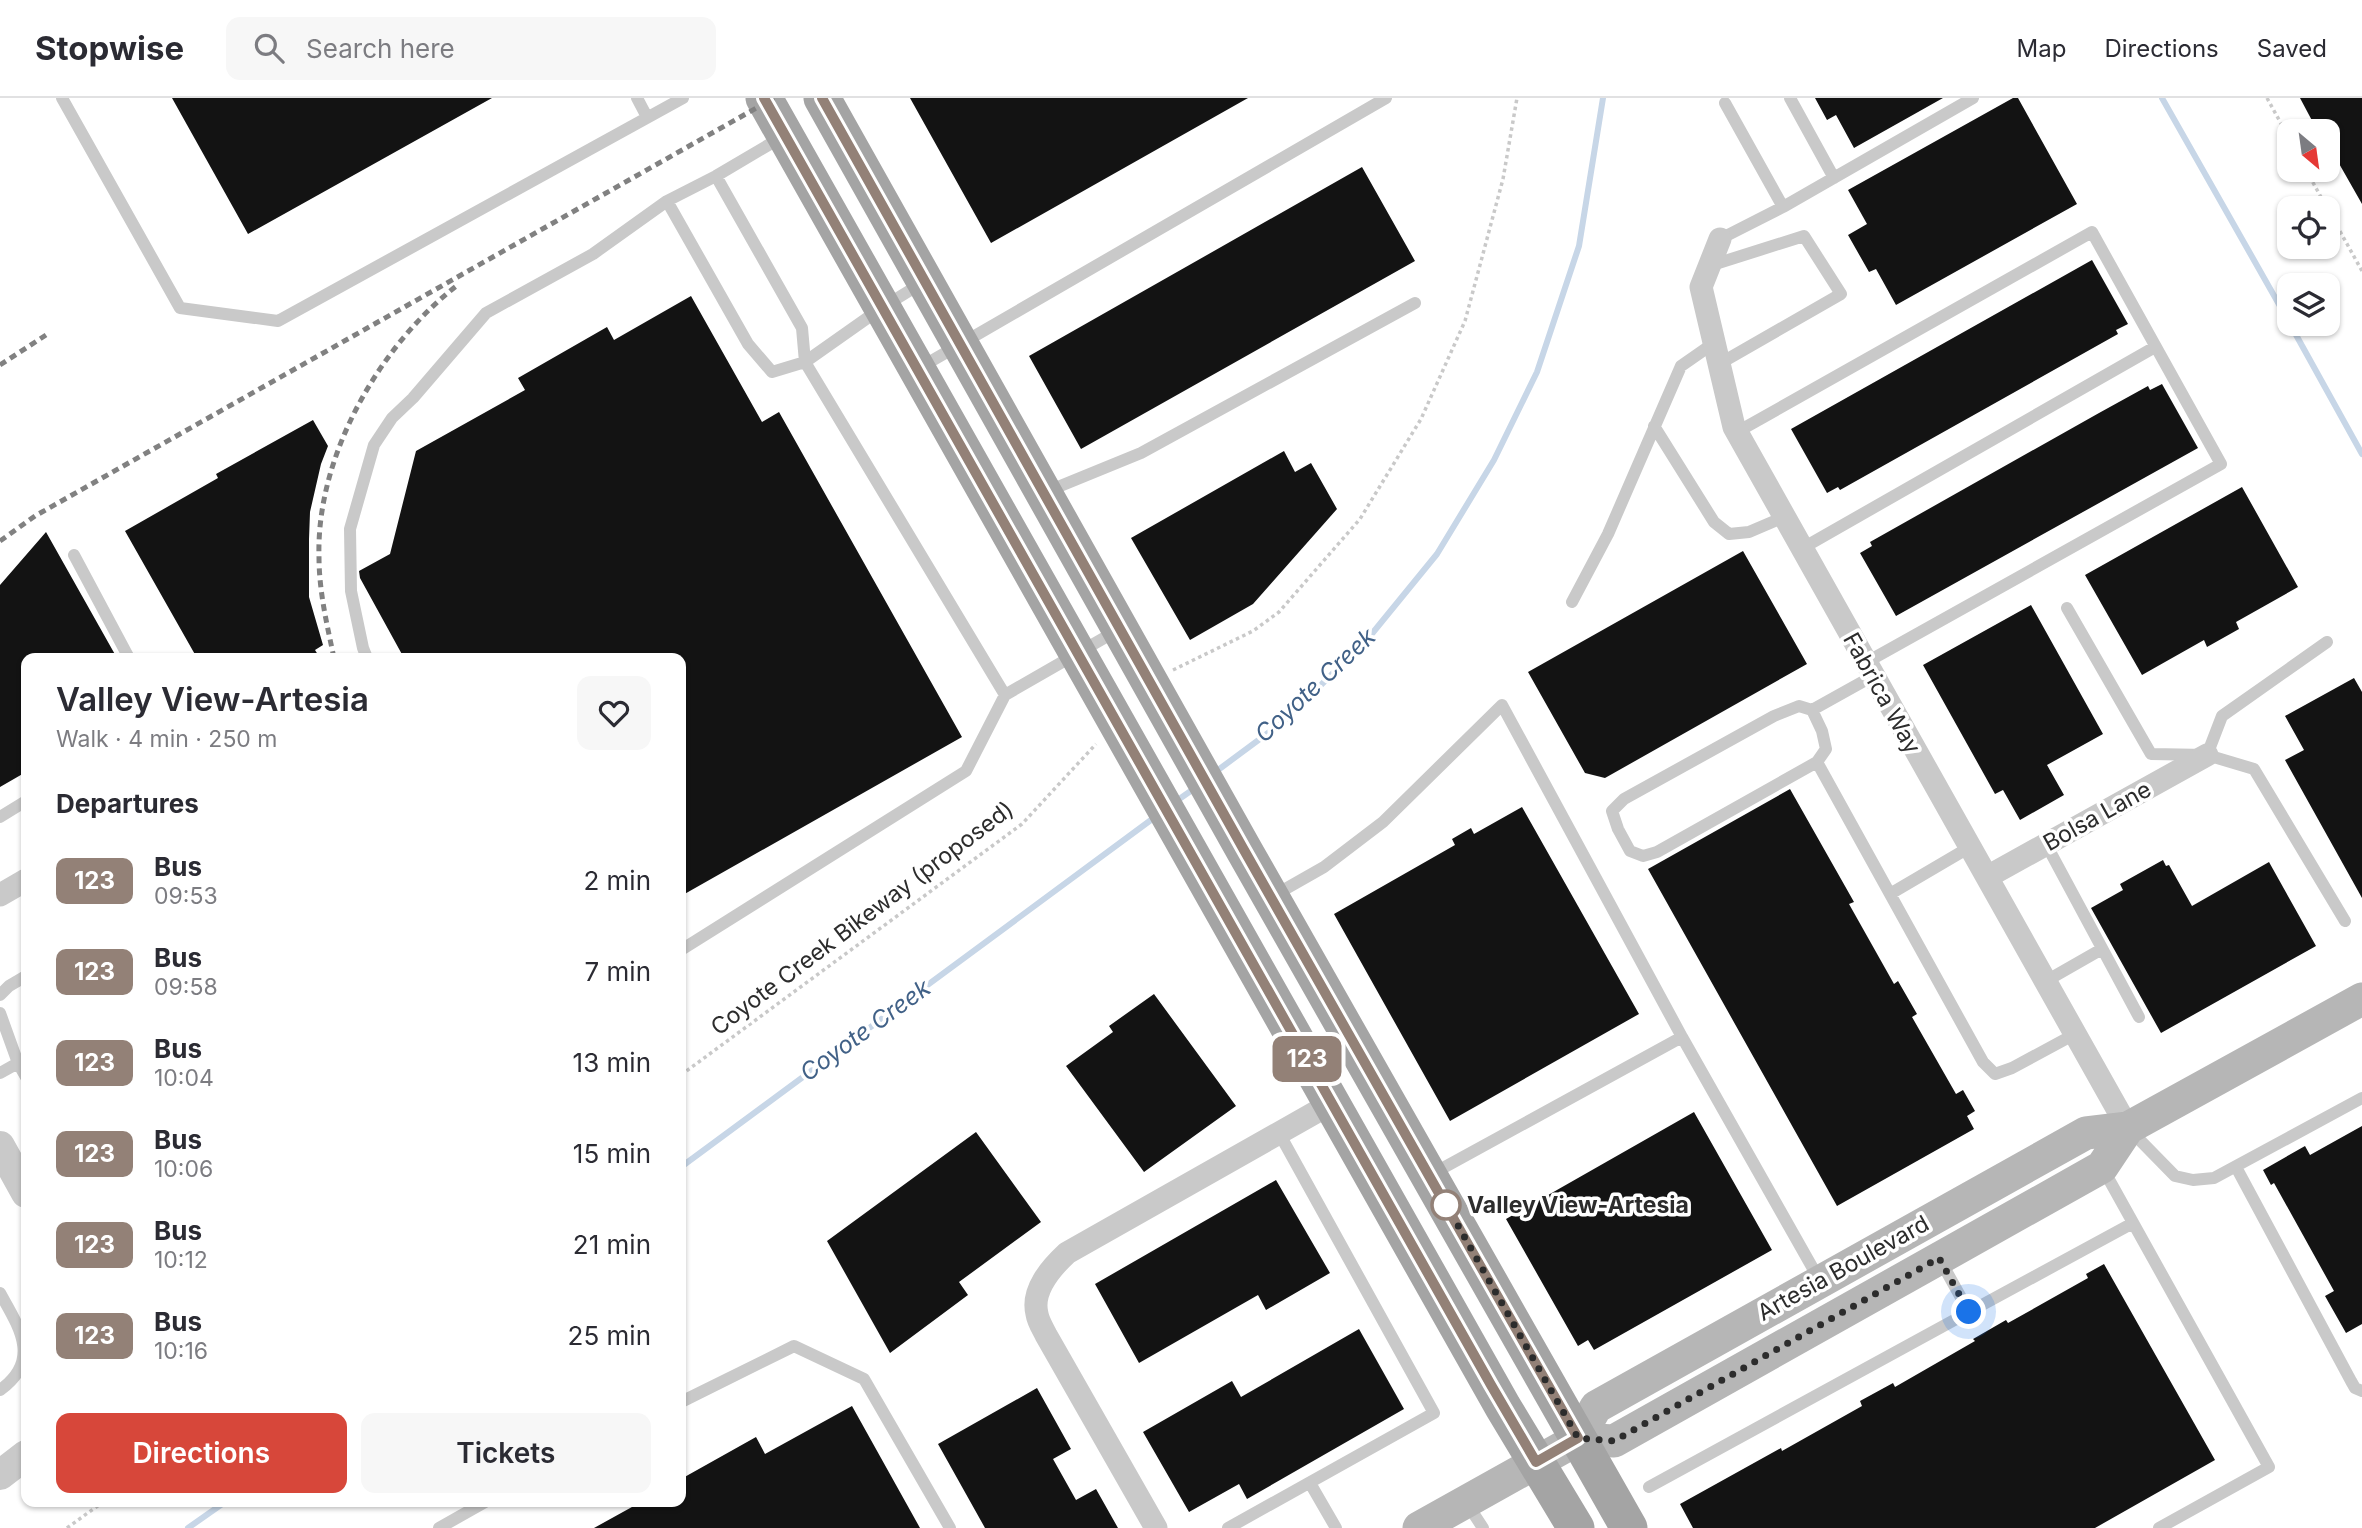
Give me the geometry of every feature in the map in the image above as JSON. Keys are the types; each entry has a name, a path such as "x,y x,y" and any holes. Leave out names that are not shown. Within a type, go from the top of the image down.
{"main road":[{"path":"764,98 1332,1103 1576,1528"},
{"path":"822,98 1167,714 1629,1528"},
{"name":"Artesia Boulevard","path":"2128,1128 2102,1167 1614,1441 1578,1438 1596,1407 1820,1281 2086,1133 2128,1128 2362,999"},
{"path":"1419,1528 1475,1515 1536,1462 1578,1438"}],"street":[{"name":"Fabrica Way","path":"1720,239 1701,286 1737,432 2128,1128"},
{"name":"Bolsa Lane","path":"1987,877 2207,755"},
{"path":"0,894 21,883"},
{"path":"1156,1528 1046,1335 1037,1313 1041,1283 1053,1266 1068,1253 1332,1103"},
{"path":"0,1146 21,1184"},
{"path":"0,1475 21,1459"}],"lane":[{"path":"62,98 180,308 278,321 683,98"},
{"path":"637,98 647,117"},
{"path":"918,369 1386,98"},
{"path":"1790,98 1834,178"},
{"path":"1720,239 1783,207 1973,98"},
{"path":"1725,103 1783,207"},
{"path":"365,653 351,591 350,528 374,445 392,418 413,398 486,313 593,254 667,201 716,176 785,135"},
{"path":"716,176 802,328 805,362 1005,695"},
{"path":"667,201 748,344 772,372 805,362 925,281"},
{"path":"1737,432 2091,232 2221,464 1869,669 1811,710"},
{"path":"1572,602 1608,534 1681,366 1717,353 1841,294 1804,236 1709,266"},
{"path":"1045,493 1141,453 1415,303"},
{"path":"1801,549 2155,347"},
{"path":"1654,426 1714,522 1729,534 1748,532 1784,517"},
{"path":"74,555 127,653"},
{"path":"2067,608 2151,754 2207,755 2254,769 2345,921"},
{"path":"686,947 966,771 1005,695 1121,628"},
{"path":"2207,755 2222,716 2326,642"},
{"path":"1271,898 1324,867 1383,822 1502,705 1682,1037 1820,1281"},
{"path":"1798,706 1811,710 1822,731 1826,749 1817,762 1657,852 1643,856 1630,851 1612,811 1624,799 1774,716 1798,706"},
{"path":"1817,762 1983,1062 1995,1074 2075,1034"},
{"path":"0,817 21,805"},
{"path":"2046,844 2139,1017"},
{"path":"1891,894 1970,847"},
{"path":"2046,981 2102,949"},
{"path":"0,995 21,979"},
{"path":"0,1013 21,1068"},
{"path":"1429,1175 1682,1037"},
{"path":"0,1073 18,1063"},
{"path":"2128,1128 2175,1176 2193,1180 2214,1178 2362,1098"},
{"path":"1228,1528 1434,1413 1279,1133"},
{"path":"2102,1167 2269,1467 2159,1528"},
{"path":"2236,1167 2351,1381 2355,1388 2362,1391"},
{"path":"1649,1487 2133,1223"},
{"path":"1939,1258 1969,1312"},
{"path":"0,1293 21,1331"},
{"path":"686,1400 794,1346 864,1379 950,1528"},
{"path":"0,1390 21,1365"},
{"path":"1310,1483 1336,1528"},
{"path":"439,1528 476,1507"}],"path":[{"path":"1150,682 1253,631 1279,612 1360,519 1421,419 1465,321 1503,178 1517,98"},
{"path":"2267,98 2279,119"},
{"path":"2313,182 2362,271"},
{"name":"Coyote Creek Bikeway (proposed)","path":"686,1071 1022,824 1100,740 1125,735"},
{"path":"67,1528 96,1507"}],"building":[{"path":"172,98 492,98 248,234"},
{"path":"910,98 1248,98 991,243"},
{"path":"1815,98 1943,98 1854,148 1836,115 1827,120"},
{"path":"2013,98 2018,98 2077,204 1896,305 1876,269 1869,272 1848,235 1867,224 1848,190"},
{"path":"2300,98 2362,98 2362,204 2340,165 2340,119 2311,119"},
{"path":"1362,167 1415,261 1081,449 1029,356"},
{"path":"2092,260 2128,324 2116,330 2118,334 1840,490 1838,487 1827,493 1791,429"},
{"path":"691,296 762,422 779,412 962,737 686,893 686,653 401,653 360,578 359,571 390,554 416,451 525,390 518,378 607,327 614,340"},
{"path":"2162,384 2198,448 1896,616 1860,553 1872,546 1870,542 2148,386 2150,390"},
{"path":"313,420 328,446 310,512 309,597 323,645 315,650 317,653 194,653 125,531 218,478 216,474"},
{"path":"1284,451 1295,472 1311,463 1337,509 1253,604 1190,640 1131,538"},
{"path":"2242,487 2298,587 2236,622 2239,629 2207,647 2204,640 2142,675 2085,575"},
{"path":"46,532 114,653 21,653 21,775 0,787 0,585"},
{"path":"1743,551 1807,664 1605,778 1585,773 1528,672"},
{"path":"2031,605 2103,734 2047,765 2064,795 2020,820 2003,790 1995,794 1923,665"},
{"path":"2354,678 2362,692 2362,898 2285,760 2304,750 2285,716"},
{"path":"1790,789 1854,902 1849,904 1894,984 1898,981 1917,1014 1912,1017 1956,1094 1963,1090 1975,1111 1967,1116 1974,1129 1837,1206 1648,869"},
{"path":"1522,807 1639,1014 1450,1121 1334,914 1455,845 1452,839 1471,828 1474,834"},
{"path":"2163,860 2166,866 2169,865 2192,906 2269,862 2316,946 2161,1033 2091,908 2123,890 2120,884"},
{"path":"1154,994 1236,1106 1144,1172 1066,1066 1113,1032 1109,1026"},
{"path":"1694,1112 1772,1250 1594,1350 1588,1340 1578,1346 1506,1219"},
{"path":"2362,1126 2362,1324 2346,1333 2325,1296 2334,1291 2274,1183 2271,1185 2263,1170 2305,1146 2310,1155"},
{"path":"976,1132 1041,1222 959,1282 968,1295 890,1353 827,1241"},
{"path":"1276,1180 1330,1273 1266,1310 1258,1295 1139,1363 1095,1284"},
{"path":"2104,1264 2215,1460 2095,1528 1693,1528 1680,1504 1862,1406 1860,1401 1893,1383 1895,1387 2006,1320 2008,1323 2088,1278 2086,1274"},
{"path":"1359,1329 1404,1409 1247,1499 1239,1484 1189,1512 1143,1432 1232,1381 1241,1397"},
{"path":"1037,1388 1071,1449 1053,1459 1076,1500 1096,1489 1118,1528 985,1528 938,1444"},
{"path":"852,1406 920,1528 594,1528 632,1507 686,1507 686,1476 756,1437 765,1454"}],"waterway":[{"name":"Coyote Creek","path":"1214,773 1284,721 1366,641 1437,554 1494,460 1537,372 1579,246 1603,98"},
{"path":"2162,98 2277,301"},
{"path":"2297,336 2362,454"},
{"name":"Coyote Creek","path":"1175,802 1195,788"},
{"name":"Coyote Creek","path":"686,1163 1155,817"},
{"name":"Coyote Creek","path":"188,1528 218,1507"}],"railway":[{"path":"0,541 35,516 774,98"},
{"path":"333,653 319,570 321,519 328,480 358,405 379,370 403,338 430,309 459,284"},
{"path":"0,365 46,335"}],"bus line":[{"name":"123","path":"764,98 1536,1462 1578,1438 1167,714 822,98"}],"place":[{"name":"Valley View-Artesia","path":"1446,1205"}],"route":[{"path":"1446,1205 1443,1199 1578,1438 1614,1441 1939,1258 1969,1312"}]}
